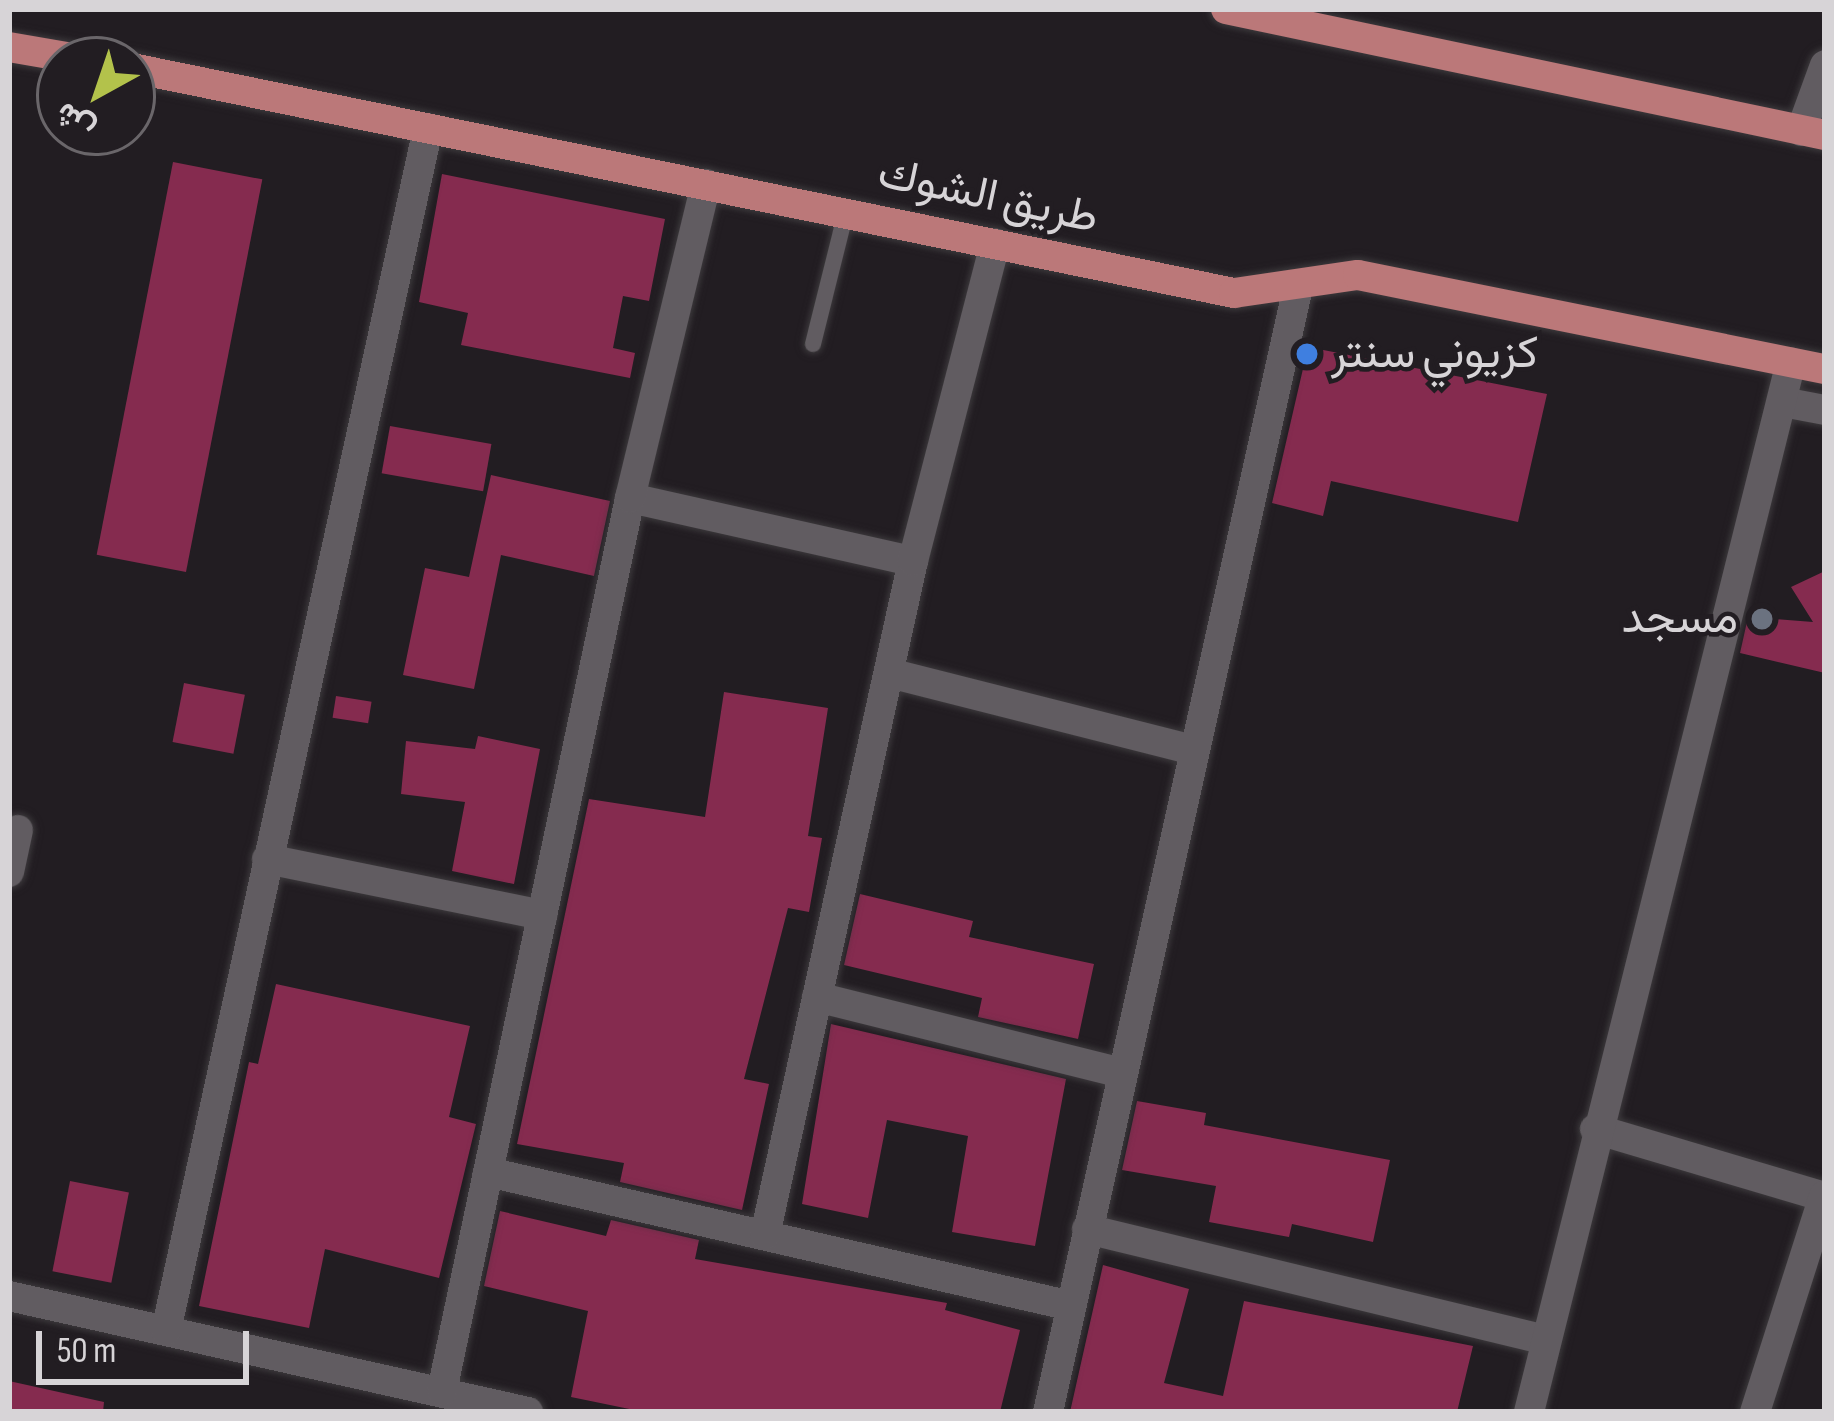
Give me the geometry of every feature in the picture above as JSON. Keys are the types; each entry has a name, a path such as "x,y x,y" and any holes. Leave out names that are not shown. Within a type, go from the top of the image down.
{"main road":[{"path":"1226,9 1813,133"},
{"name":"طريق الشوك","path":"156,73 1234,293 1358,275 1825,369"}],"street":[{"path":"1813,133 1825,64"},
{"path":"166,1331 428,128"},
{"path":"442,1391 630,498 706,184"},
{"path":"765,1235 913,561 995,243"},
{"path":"1048,1412 1190,749 1298,287"},
{"path":"1529,1412 1595,1129 1791,362"},
{"path":"1784,402 1825,410"},
{"path":"630,498 913,561"},
{"path":"889,673 1190,749"},
{"path":"9,872 18,830"},
{"path":"268,859 542,915"},
{"path":"817,997 1121,1073"},
{"path":"1595,1129 1824,1197 1755,1412"},
{"path":"488,1172 1071,1306"},
{"path":"1087,1229 1546,1340"},
{"path":"9,1296 528,1412"}],"lane":[{"path":"813,344 846,212"}],"building":[{"path":"173,162 262,179 186,572 97,555"},
{"path":"442,174 665,219 649,301 623,296 613,348 635,353 630,378 461,345 468,313 419,302"},
{"path":"1308,347 1547,394 1518,522 1331,481 1323,516 1272,503"},
{"path":"390,426 491,444 483,491 382,473"},
{"path":"491,475 610,501 594,576 501,555 474,689 403,675 425,568 469,577"},
{"name":"مسجد","path":"1825,571 1825,673 1740,653 1748,617 1813,622 1791,587"},
{"path":"184,683 245,695 233,754 173,742"},
{"path":"724,692 828,708 808,836 822,838 809,912 788,908 744,1079 769,1084 742,1210 620,1182 624,1163 517,1144 589,799 705,817"},
{"path":"336,696 372,702 368,723 333,718"},
{"path":"478,736 540,749 514,884 452,871 465,802 401,794 406,741 475,749"},
{"path":"860,894 973,921 969,937 1094,964 1078,1039 978,1017 982,998 844,965"},
{"path":"276,984 470,1026 449,1117 476,1124 439,1278 325,1249 309,1328 199,1306 249,1062 258,1064"},
{"path":"831,1024 1066,1079 1035,1246 952,1232 968,1136 887,1120 868,1218 802,1204"},
{"path":"1137,1101 1206,1113 1204,1125 1390,1160 1373,1242 1292,1224 1289,1237 1209,1222 1216,1186 1122,1170"},
{"path":"70,1181 129,1192 111,1283 52,1271"},
{"path":"500,1211 606,1236 611,1220 699,1240 695,1259 947,1303 945,1310 1020,1330 1000,1412 644,1412 571,1397 588,1311 484,1286"},
{"path":"1103,1265 1189,1289 1164,1383 1223,1396 1244,1301 1473,1346 1457,1412 1070,1412"},
{"path":"9,1381 104,1402 103,1412 9,1412"}],"place":[{"name":"كزيوني سنتر","path":"1307,354"},
{"name":"مسجد","path":"1762,619"}]}
